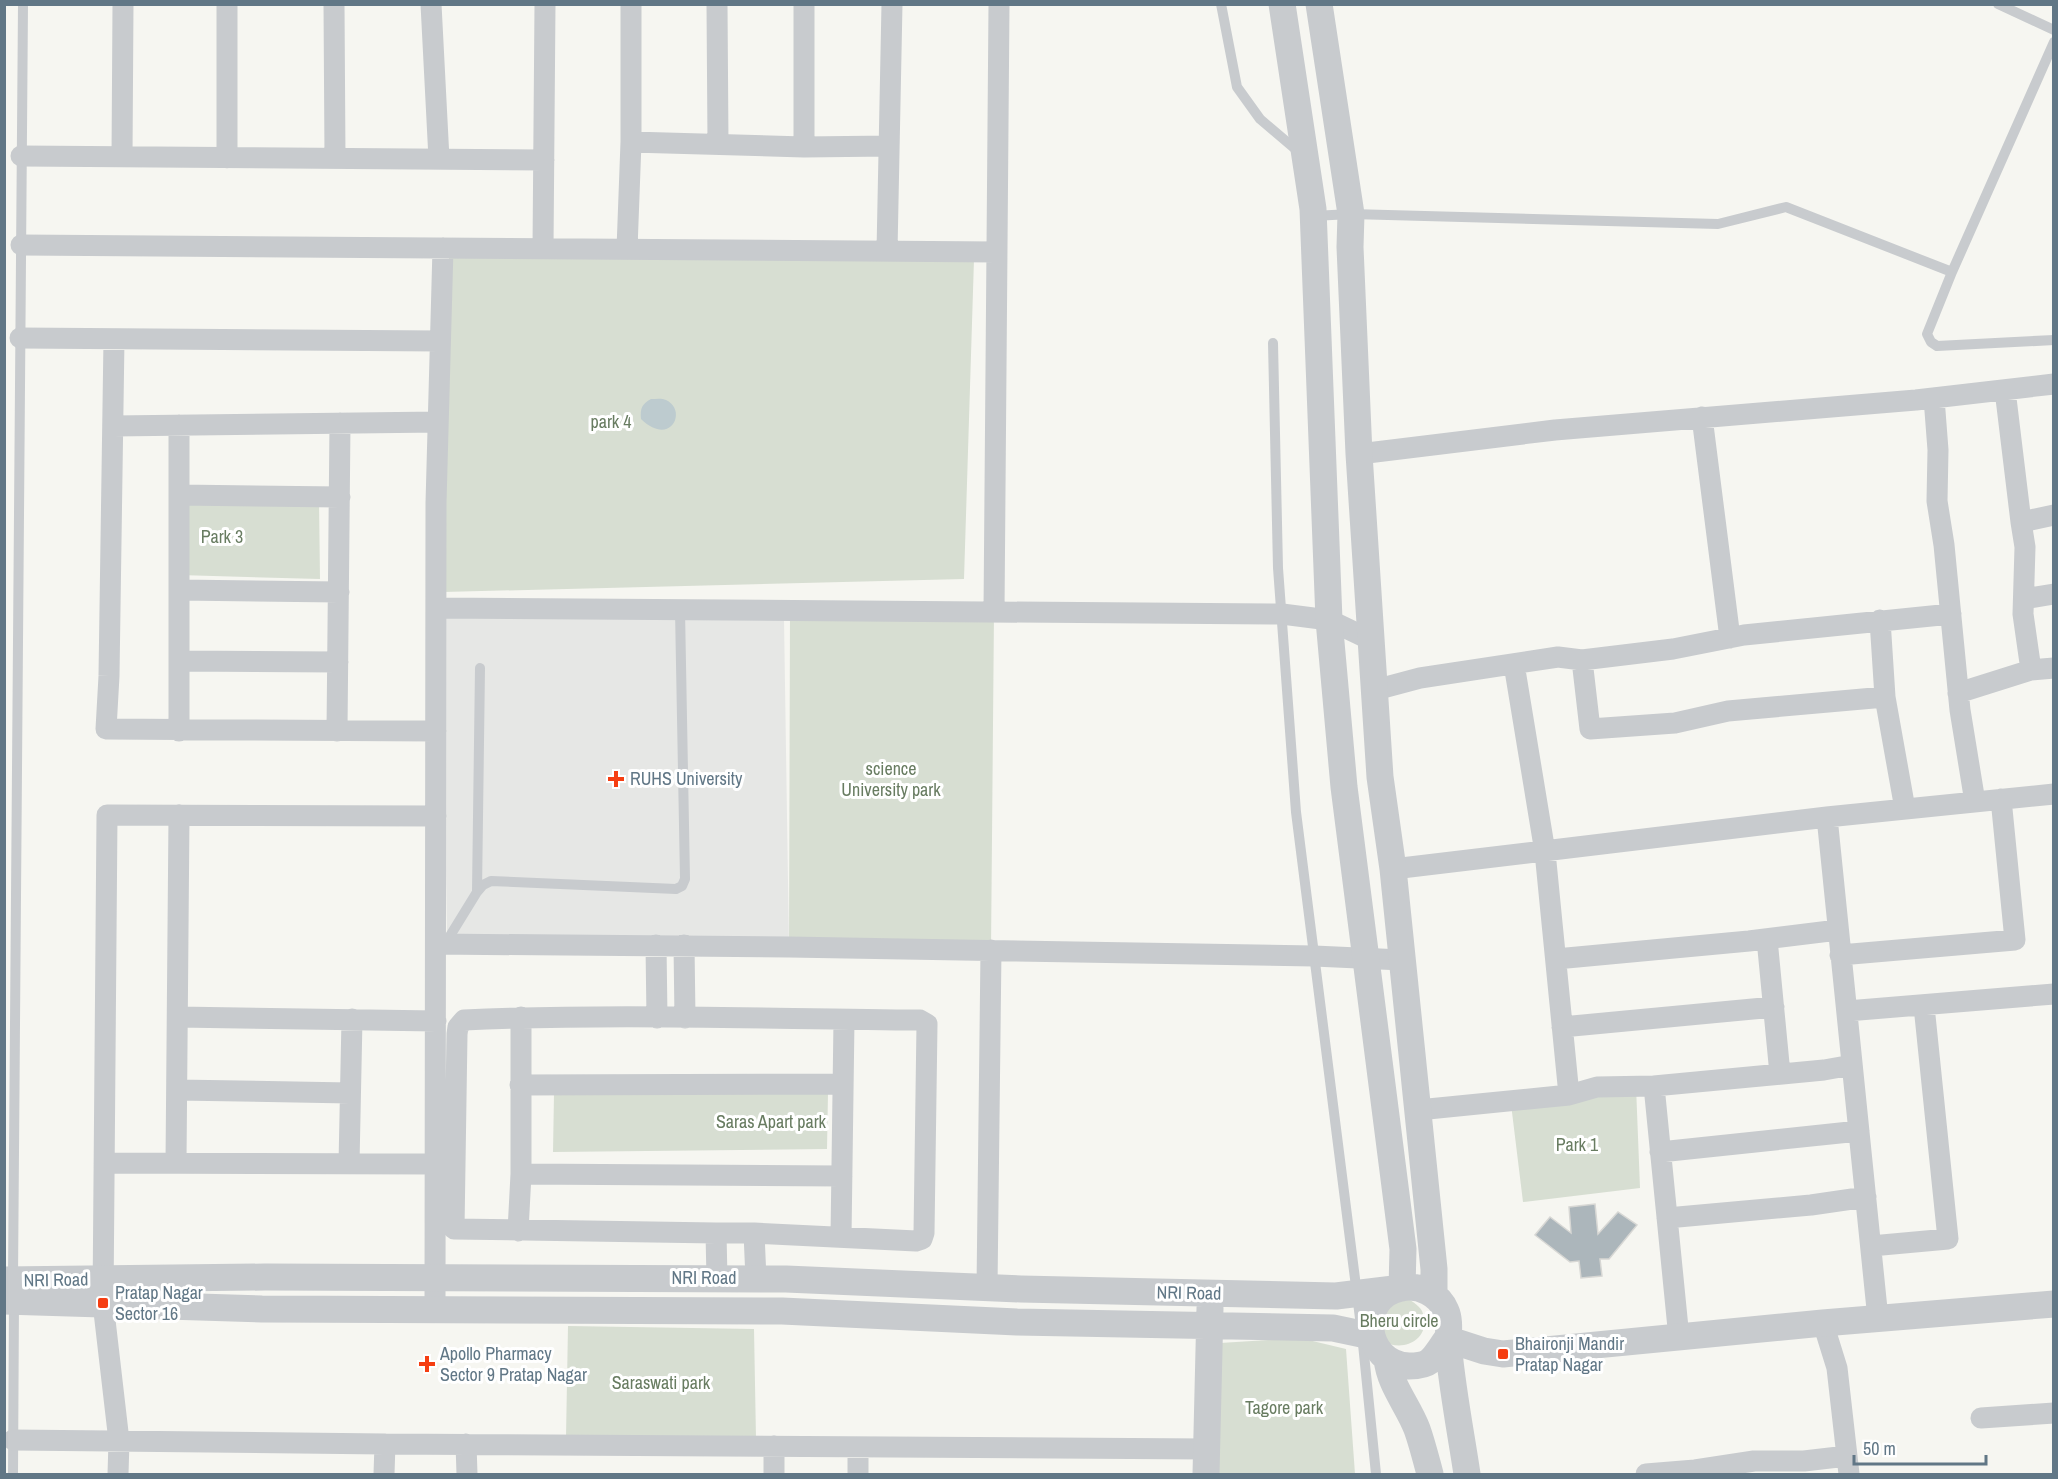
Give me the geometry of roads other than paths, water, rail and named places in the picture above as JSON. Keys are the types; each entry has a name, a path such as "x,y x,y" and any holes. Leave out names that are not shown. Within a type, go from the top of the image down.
{"street":[{"path":"122,157 123,4"},
{"path":"226,158 227,4"},
{"path":"334,4 335,158"},
{"path":"431,4 439,159"},
{"path":"543,248 545,4"},
{"path":"627,249 632,142 631,4"},
{"path":"717,4 718,144"},
{"path":"804,4 804,147"},
{"path":"887,251 892,4"},
{"path":"994,612 999,4"},
{"path":"1282,4 1313,216 1329,620 1344,787 1403,1249 1402,1288"},
{"path":"1319,4 1351,214 1350,247 1359,454 1380,777 1393,869 1434,1269 1434,1295"},
{"path":"632,142 804,147 889,146"},
{"path":"21,156 544,160"},
{"path":"21,245 997,252"},
{"path":"435,1310 436,1021 440,944 436,816 436,608 443,248"},
{"path":"20,338 440,341"},
{"path":"114,339 109,676 106,729 436,731"},
{"path":"1359,454 1555,430 1934,398 2054,384"},
{"path":"2005,390 2025,547 2024,614 2031,670"},
{"path":"1934,398 1938,450 1937,501 1944,545 1958,693 1976,802"},
{"path":"1702,417 1730,638"},
{"path":"112,426 438,422"},
{"path":"338,731 340,423"},
{"path":"179,425 179,731"},
{"path":"179,495 340,497"},
{"path":"2021,522 2054,515"},
{"path":"179,590 339,592"},
{"path":"2024,599 2054,594"},
{"path":"436,608 1282,614 1329,620 1371,640"},
{"path":"1375,690 1420,678 1558,657 1582,660 1673,649 1730,638 1951,614"},
{"path":"1880,620 1885,697 1905,809"},
{"path":"1582,660 1590,729 1675,723 1728,711 1885,697"},
{"path":"179,661 338,662"},
{"path":"1514,664 1545,852 1569,1095"},
{"path":"1958,693 2031,670 2054,668"},
{"path":"1393,869 1827,817 2054,794"},
{"path":"1840,954 2015,940 2001,799"},
{"path":"118,1474 119,1441 103,1291 107,815 436,816"},
{"path":"176,1163 179,815"},
{"path":"1827,817 1878,1319"},
{"path":"1556,959 1838,930"},
{"path":"1767,939 1780,1074"},
{"path":"440,944 991,950 1314,956 1402,960"},
{"path":"656,945 657,1018"},
{"path":"684,945 685,1018"},
{"path":"987,1288 991,950"},
{"path":"1847,1011 2054,994"},
{"path":"1871,1246 1948,1239 1924,1006"},
{"path":"1562,1027 1774,1007"},
{"path":"178,1017 436,1021"},
{"path":"518,1231 521,1017"},
{"path":"521,1017 657,1018 920,1020 927,1024 922,1239 916,1241 753,1233 454,1229 457,1034 458,1027 464,1020 521,1017"},
{"path":"349,1164 352,1019"},
{"path":"840,1237 844,1020"},
{"path":"1418,1110 1569,1095 1596,1087 1654,1086 1852,1065"},
{"path":"520,1085 843,1083"},
{"path":"1654,1086 1679,1338"},
{"path":"177,1090 350,1093"},
{"path":"1660,1152 1859,1131"},
{"path":"104,1163 436,1164"},
{"path":"520,1174 842,1176"},
{"path":"1667,1218 1811,1205 1866,1197"},
{"path":"716,1233 717,1279"},
{"path":"753,1233 756,1278"},
{"name":"NRI Road","path":"9,1290 103,1291 435,1278 756,1278 987,1288 1336,1296 1402,1288"},
{"path":"1447,1339 1429,1362 1415,1366 1400,1366 1387,1359 1366,1335 1376,1305 1387,1294 1402,1288 1427,1291 1442,1304 1448,1314 1447,1339 1467,1474"},
{"name":"NRI Road","path":"103,1291 262,1310 782,1311 1017,1322 1333,1328 1366,1335"},
{"path":"13,1440 858,1447 1206,1462 1210,1293"},
{"path":"1452,1379 1462,1364 1503,1354 1824,1323 2054,1304"},
{"path":"1646,1474 1720,1470 1754,1461 1804,1461 1848,1465 1837,1368 1824,1323"},
{"path":"1447,1339 1484,1351 1503,1354"},
{"path":"1387,1359 1388,1371 1417,1427 1430,1474"},
{"path":"1981,1418 2054,1413"},
{"path":"384,1474 385,1444"},
{"path":"466,1444 467,1474"},
{"path":"774,1446 774,1474"},
{"path":"858,1447 858,1474"}],"lane":[{"path":"13,1474 9,1290 23,4"},
{"path":"1221,4 1237,87 1260,119 1305,157"},
{"path":"1998,4 2054,30"},
{"path":"2054,42 1952,272 1928,334 1931,342 1937,346 2054,340"},
{"path":"1313,216 1351,214 1718,224 1786,207 1952,272"},
{"path":"1272,343 1278,568 1296,812 1355,1293 1366,1335 1376,1474"},
{"path":"440,944 477,892 491,881 676,889 682,886 684,879 680,610"},
{"path":"477,892 480,668"}],"place":[{"name":"RUHS University","path":"616,779"},
{"name":"Pratap Nagar Sector 16","path":"103,1303"},
{"name":"Bhaironji Mandir Pratap Nagar","path":"1503,1354"},
{"name":"Apollo Pharmacy Sector 9 Pratap Nagar","path":"427,1364"}],"park label":[{"name":"park 4","path":"611,422"},
{"name":"Park 3","path":"222,537"},
{"name":"science University park","path":"891,779"},
{"name":"Saras Apart park","path":"771,1122"},
{"name":"Park 1","path":"1577,1145"},
{"name":"Bheru circle","path":"1399,1321"},
{"name":"Saraswati park","path":"661,1383"},
{"name":"Tagore park","path":"1284,1408"}]}
